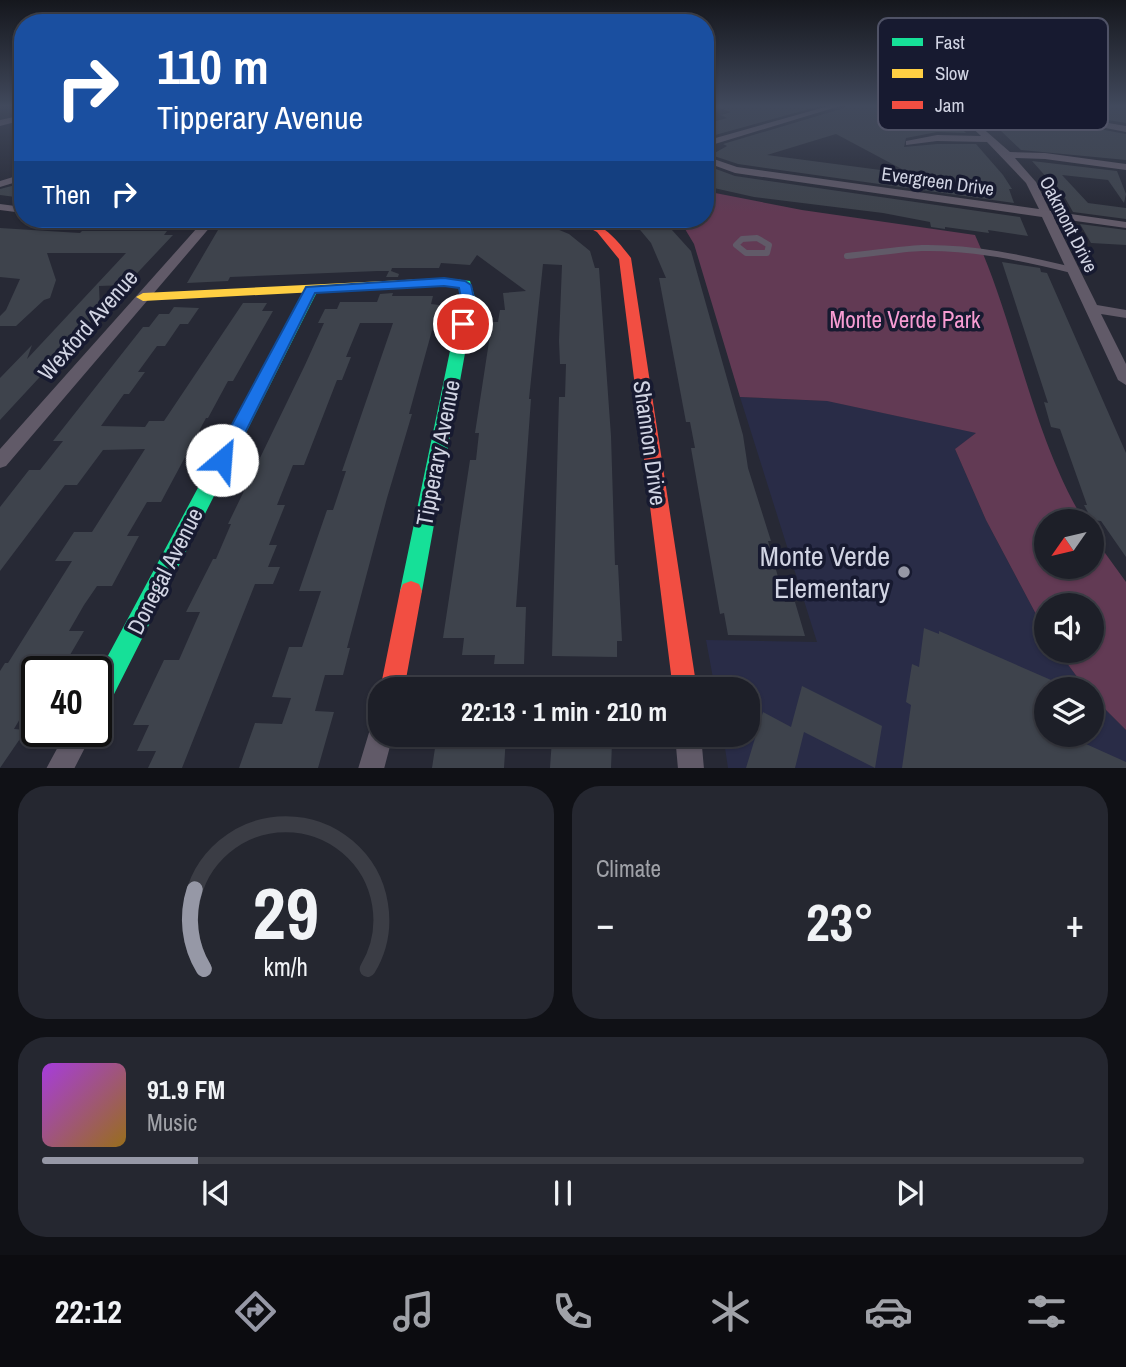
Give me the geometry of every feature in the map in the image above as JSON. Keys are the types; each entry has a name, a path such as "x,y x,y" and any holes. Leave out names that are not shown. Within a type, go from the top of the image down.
{"street":[{"path":"909,143 921,141"},
{"name":"Oakmont Drive","path":"991,141 1031,182 1126,380"},
{"path":"1007,155 1045,156 1126,167"},
{"name":"Evergreen Drive","path":"714,162 736,170 762,174 1126,225"},
{"name":"Wexford Avenue","path":"0,461 203,228"},
{"name":"Shannon Drive","path":"597,228 625,258 683,677"},
{"name":"Tipperary Avenue","path":"144,297 444,282 465,285 468,298 395,677"},
{"name":"Donegal Avenue","path":"112,672 311,290"},
{"path":"1093,308 1126,314"},
{"path":"59,768 71,747"},
{"path":"371,768 377,747"},
{"path":"689,747 691,768"}],"lane":[{"path":"757,238 769,245 767,253 746,253 736,246 742,239 757,238"},
{"path":"847,256 920,248 958,249 1072,270"}],"shaded area":[{"name":"Monte Verde Elementary","path":"740,397 828,401 977,433 955,449 986,520 1034,610 1034,663 1067,663 1077,677 1034,677 1034,747 1104,747 1104,708 1126,730 1126,768 728,768 725,747 760,747 760,677 713,677 706,640 817,642"}],"green space":[{"name":"Monte Verde Park","path":"714,193 802,210 975,235 990,270 1037,416 1078,509 1034,509 1034,579 1104,579 1104,552 1126,582 1126,730 1104,708 1104,677 1077,677 1067,663 1104,663 1104,593 1034,593 1034,610 986,520 955,449 976,433 827,401 740,397 694,244 684,228 714,228"}],"building":[{"path":"734,141 814,141 767,155 911,174 849,141 905,141 904,147 976,144 1003,175 1012,189 1009,189 1014,203 738,164 714,156 714,153 727,146 723,144"},
{"path":"1011,141 1126,141 1126,160 1021,150"},
{"path":"1032,161 1117,171 1126,194 1124,203 1108,180 1062,175 1088,203 1126,208 1126,219 1073,212 1060,189 1057,189"},
{"path":"714,168 735,176 1020,217 1028,236 988,230 989,233 945,229 931,227 930,222 883,213 754,197 714,188"},
{"path":"14,185 14,197 0,195 0,189"},
{"path":"1080,224 1126,230 1126,245 1091,243"},
{"path":"0,228 80,233 167,231 164,235 173,235 126,285 99,286 100,312 0,420 0,378 32,345 27,359 126,253 47,253 56,280 50,298 44,300 16,326 0,326 0,316 6,310 20,279 0,277"},
{"path":"554,228 569,234 590,251 595,268 599,268 611,436 615,565 618,565 622,641 617,641 617,657 552,656 559,397 565,397 566,364 560,364 559,341 562,265 543,264 529,399 516,607 526,607 524,664 494,664 495,655 462,655 464,638 443,638 470,460 476,460 479,433 475,433 492,322 498,322 500,310 505,310 503,293 526,291 477,255 470,265 441,263 439,268 392,268 391,271 399,274 398,277 386,277 389,271 378,271 230,277 228,281 187,283 218,230"},
{"path":"638,228 670,228 691,251 743,435 748,468 771,541 768,541 785,602 795,602 805,636 728,635 724,613 720,614 691,448 695,448 690,422 686,422 659,278 666,278 651,243"},
{"path":"1002,262 1040,268 1041,272 1047,273 1126,453 1126,557 1104,525 1104,509 1086,509 1084,505 1087,505 1060,429 1051,427 1044,402 1048,403"},
{"path":"393,293 392,296 433,296 431,304 439,305 409,414 412,414 347,648 350,648 343,675 325,675 315,711 334,712 318,768 239,768 255,723 282,724 291,698 272,697 289,647 302,647 321,591 299,591 327,510 333,510 346,471 342,471 393,323 360,323 346,357 351,357 342,380 337,380 304,465 293,465 277,505 285,505 269,545 277,545 268,567 280,567 273,584 255,584 182,768 148,768 156,751 137,751 149,725 133,725 164,660 179,660 200,612 186,612 213,559 216,559 231,524 228,524 305,365 324,323 318,323 325,309 337,309 340,302 377,302 380,294"},
{"path":"243,303 267,303 262,311 273,311 233,381 228,381 206,418 161,502 147,502 127,536 139,536 112,586 97,586 69,631 84,631 69,656 21,656 21,717 14,729 21,730 21,737 0,768 0,671 5,663 8,663 72,561 55,561 74,532 92,532 145,449 103,450 77,485 65,485 0,571 0,507 29,470 40,470 63,441 53,441 143,327 149,327 159,314 169,314 174,307 199,308 188,324 180,324 165,346 157,346 138,372 145,372 129,394 124,394 101,426 145,427 149,421 164,421"},
{"path":"924,628 939,634 939,631 1044,677 1034,677 1034,747 1093,747 1126,762 1126,768 902,768 911,705 906,702 912,664 919,667"},
{"path":"802,686 882,726 875,768 804,732 795,768 746,768 752,747 760,747 760,722 763,712 791,727"},
{"path":"435,747 505,747 504,768 432,768"},
{"path":"551,747 612,747 611,768 550,768"}],"traffic: fast":[{"path":"411,591 468,298 465,284 445,282"},
{"path":"112,672 311,290"}],"traffic: slow":[{"path":"143,297 445,282"}],"traffic: jam":[{"path":"597,228 625,258 683,677"},
{"path":"394,677 411,591"}],"place":[{"name":"Monte Verde Elementary","path":"904,572"}],"route":[{"path":"222,460 311,290 444,282 465,285 468,298 463,324"}]}
